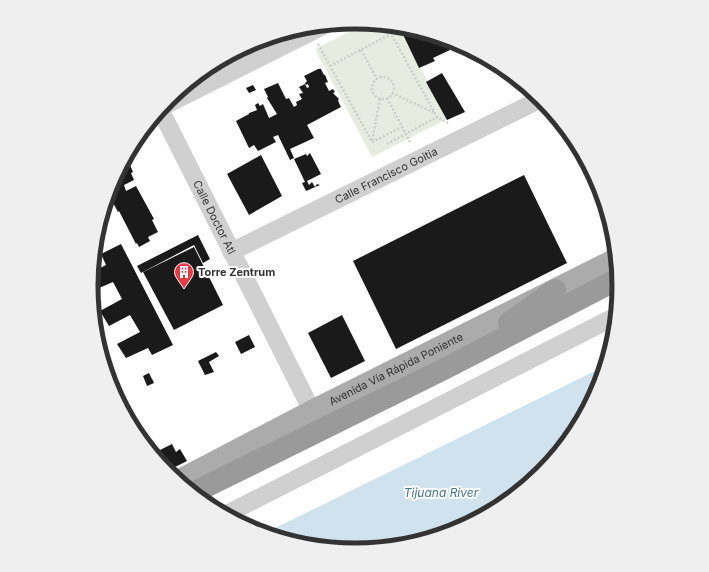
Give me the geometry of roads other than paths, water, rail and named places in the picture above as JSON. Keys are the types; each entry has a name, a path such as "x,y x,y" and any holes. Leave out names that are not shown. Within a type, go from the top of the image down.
{"highway":[{"name":"Avenida Vía Rápida Poniente","path":"198,490 446,368 612,283"},
{"path":"446,368 555,290"}],"main road":[{"name":"Avenida Vía Rápida Poniente","path":"184,478 312,411 610,262"}],"street":[{"path":"179,98 309,33"},
{"name":"Calle Francisco Goitia","path":"231,252 534,102"},
{"name":"Calle Doctor Atl","path":"163,115 312,411"},
{"path":"232,512 609,320"}],"water":[{"name":"Tijuana River","path":"598,370 577,415 548,455 511,490 483,509 437,529 388,541 354,543 321,541 273,529"}],"place":[{"name":"Torre Zentrum","path":"184,289"}]}
